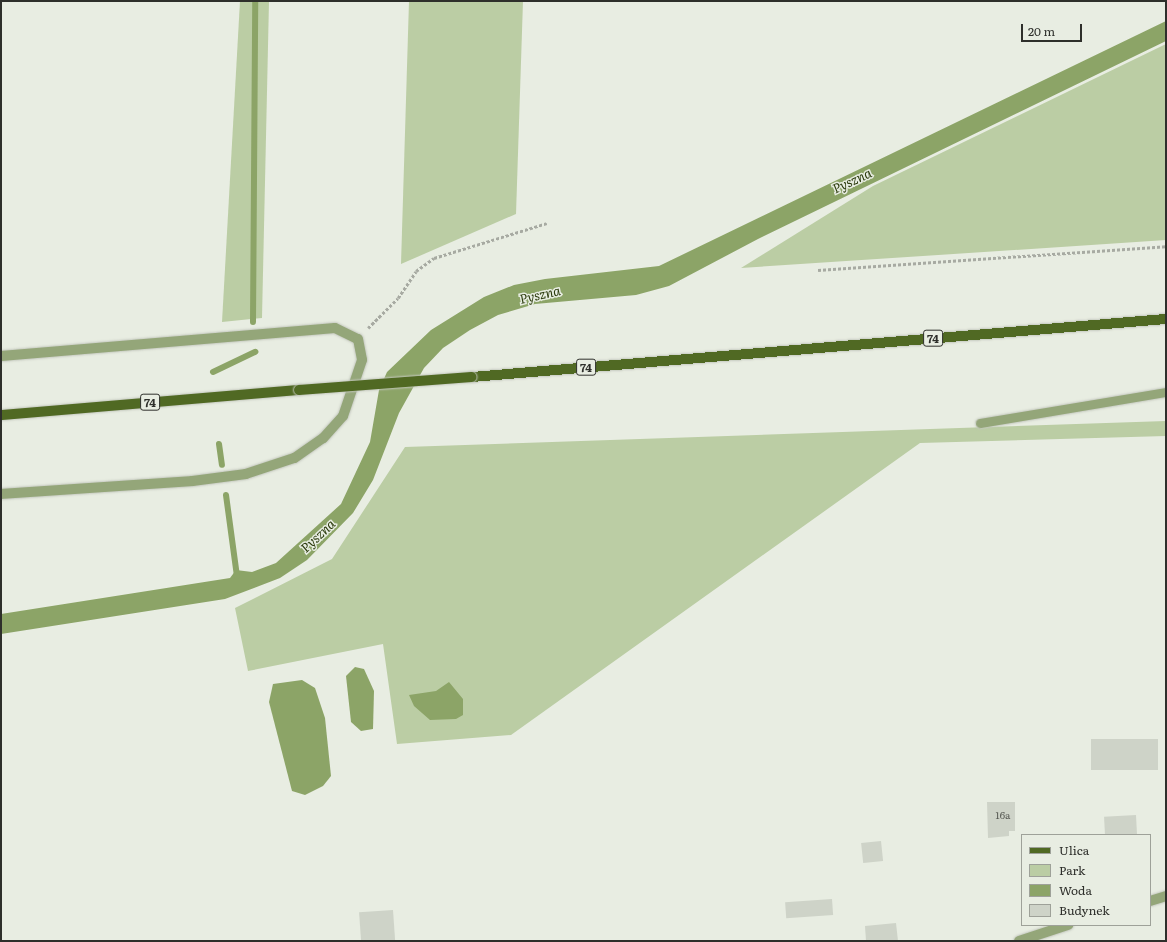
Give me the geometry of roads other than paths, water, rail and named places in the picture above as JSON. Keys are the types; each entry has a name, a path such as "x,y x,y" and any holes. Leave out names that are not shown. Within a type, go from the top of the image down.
{"main road":[{"name":"74","path":"1,415 1166,319"}],"street":[{"path":"1,356 335,328 358,339 362,360 343,416 323,438 294,458 246,474 192,481 1,494"},
{"path":"1151,901 1166,896"},
{"path":"1019,941 1065,926"}],"lane":[{"path":"980,423 1166,392"}],"water":[{"name":"Pyszna","path":"1166,21 1166,41 758,239 669,286 636,295 535,304 498,315 470,330 443,348 424,368 399,413 373,480 353,513 307,560 280,578 225,599 1,634 1,614 230,578 236,570 252,572 276,563 341,504 370,442 379,390 387,372 431,330 484,297 514,285 545,279 659,266"},
{"path":"355,667 364,669 374,691 373,729 361,731 351,722 346,676"},
{"path":"302,680 315,688 325,718 331,776 323,786 305,795 292,791 269,702 273,684"},
{"path":"449,682 463,699 463,715 456,719 430,720 414,706 409,695 436,691"}],"waterway":[{"path":"253,322 255,1"},
{"path":"213,372 255,352"},
{"path":"219,444 222,465"},
{"path":"226,495 237,576"}]}
